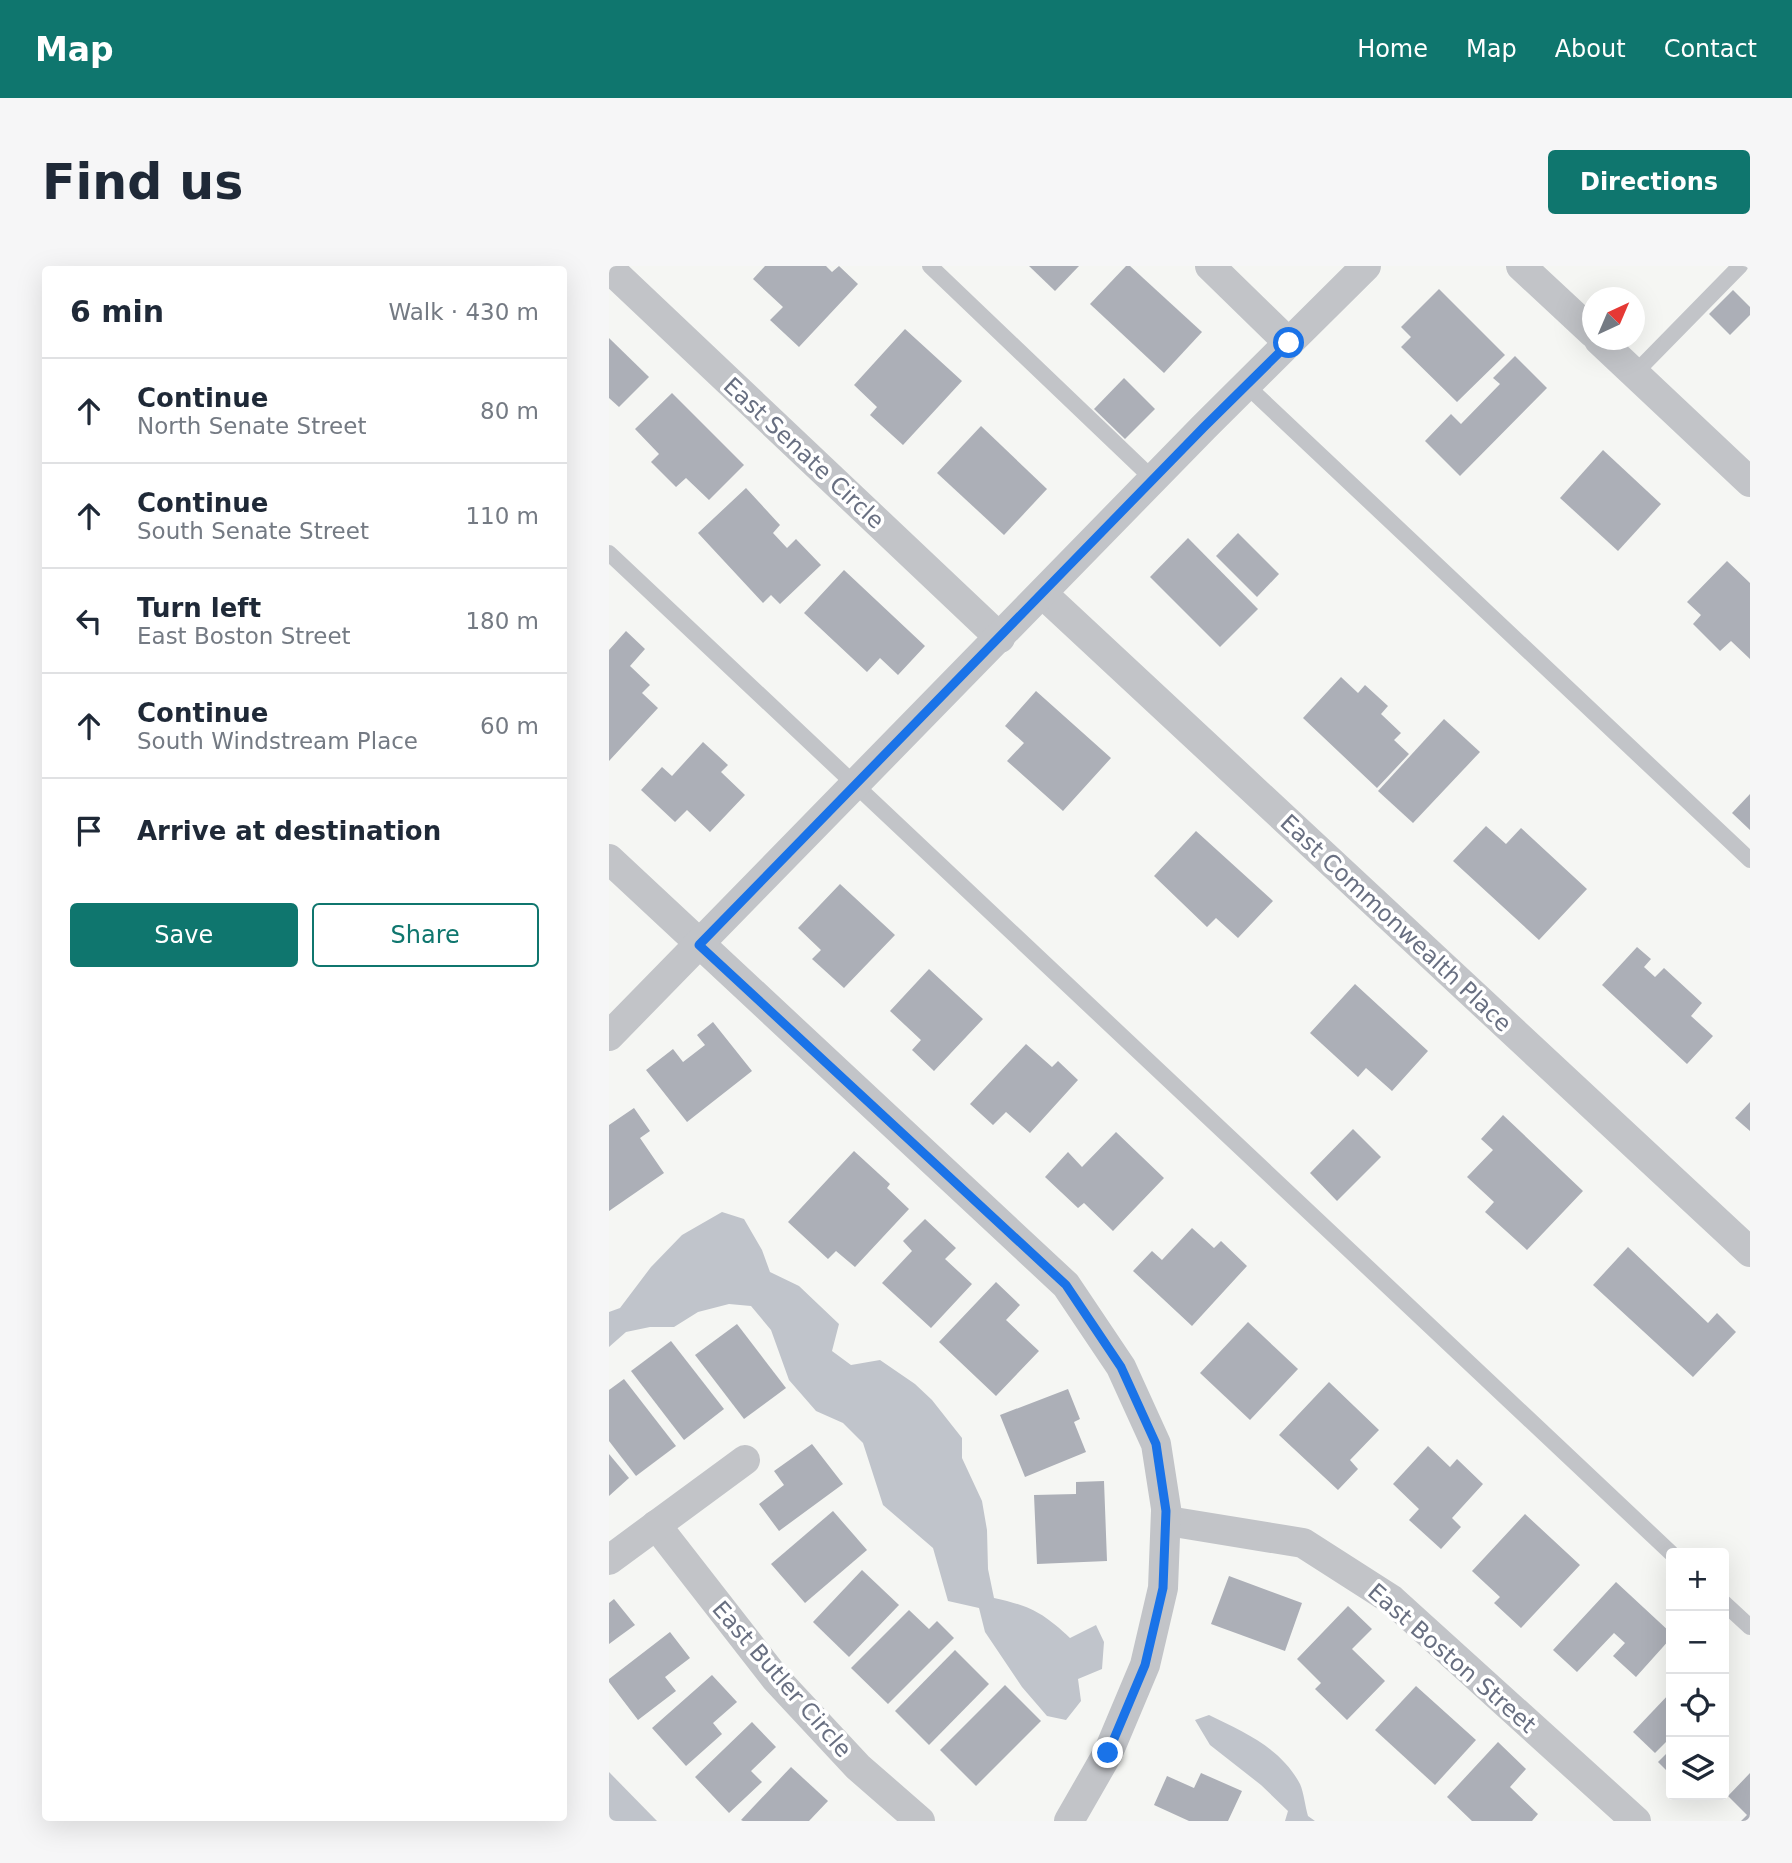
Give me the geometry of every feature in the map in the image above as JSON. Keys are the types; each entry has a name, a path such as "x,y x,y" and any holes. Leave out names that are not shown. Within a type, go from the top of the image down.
{"street":[{"path":"1210,266 1289,343"},
{"path":"609,1036 1204,427 1366,266"},
{"path":"1521,266 1582,323"},
{"name":"East Senate Circle","path":"609,268 1000,638"},
{"path":"1610,350 1750,482"},
{"name":"East Commonwealth Place","path":"1042,594 1750,1252"},
{"path":"609,859 1066,1285 1121,1367 1156,1444 1166,1511 1163,1588 1145,1665 1108,1753 1069,1821"},
{"path":"609,1560 745,1460"},
{"name":"East Boston Street","path":"1166,1511 1168,1521 1304,1543 1392,1600 1636,1821"},
{"name":"East Butler Circle","path":"656,1525 776,1679 858,1767 920,1821"}],"lane":[{"path":"930,266 1154,480"},
{"path":"1635,373 1740,266"},
{"path":"1247,386 1750,860"},
{"path":"609,553 1666,1548"},
{"path":"1729,1608 1750,1627"}],"shaded area":[{"path":"722,1212 744,1219 762,1250 770,1272 799,1286 839,1324 832,1351 851,1365 880,1360 915,1384 932,1400 962,1438 962,1458 982,1501 987,1530 988,1569 994,1598 1035,1611 1070,1638 1096,1625 1104,1642 1102,1669 1078,1679 1081,1701 1066,1720 1047,1716 1022,1687 985,1632 979,1608 948,1601 933,1548 883,1505 863,1443 843,1423 816,1411 789,1380 771,1330 751,1306 729,1304 698,1312 674,1327 650,1327 626,1332 609,1347 609,1312 620,1308 651,1267 682,1235"},
{"path":"1209,1715 1261,1742 1283,1760 1300,1784 1308,1816 1315,1821 1285,1821 1288,1811 1261,1785 1210,1745 1195,1720"},
{"path":"609,1772 657,1821 609,1821"}],"building":[{"path":"765,266 826,266 832,272 839,266 858,284 799,347 770,320 783,307 753,279"},
{"path":"1029,266 1079,266 1055,291"},
{"path":"1126,266 1130,266 1202,332 1164,373 1090,304"},
{"path":"1439,289 1505,355 1457,402 1401,347 1411,337 1401,327"},
{"path":"1733,290 1750,307 1750,315 1730,335 1709,314"},
{"path":"905,329 962,381 903,445 870,415 877,407 854,385"},
{"path":"609,338 649,377 619,407 609,398"},
{"path":"1515,356 1547,388 1460,476 1425,441 1451,414 1461,424 1500,384 1493,378"},
{"path":"1124,378 1155,409 1125,439 1094,409"},
{"path":"672,393 744,465 709,500 686,478 676,487 651,462 659,454 635,429"},
{"path":"981,426 1047,489 1004,535 937,473"},
{"path":"1603,450 1661,504 1618,551 1560,498"},
{"path":"746,488 780,525 773,533 787,548 796,539 821,565 780,604 771,595 763,603 698,533"},
{"path":"1238,533 1279,574 1257,597 1216,556"},
{"path":"1188,538 1258,609 1220,647 1150,577"},
{"path":"1727,561 1750,583 1750,659 1731,641 1720,651 1693,624 1701,615 1687,602"},
{"path":"844,570 925,646 898,675 880,658 867,672 804,613"},
{"path":"626,631 645,649 630,666 650,685 642,693 658,708 609,761 609,650"},
{"path":"1341,677 1358,693 1365,685 1388,706 1381,714 1401,733 1394,740 1409,754 1377,788 1303,718"},
{"path":"1036,691 1111,758 1063,811 1007,761 1024,743 1005,726"},
{"path":"1444,719 1480,752 1413,823 1378,791"},
{"path":"703,742 728,765 721,772 745,795 710,832 687,810 675,822 641,790 662,767 672,776"},
{"path":"1750,794 1750,830 1732,813"},
{"path":"1486,826 1506,844 1521,828 1587,889 1539,940 1453,861"},
{"path":"1196,831 1273,901 1238,938 1216,918 1207,927 1154,876"},
{"path":"840,884 895,935 844,988 812,959 821,950 798,928"},
{"path":"1637,947 1651,959 1644,967 1655,977 1664,968 1702,1003 1691,1016 1713,1036 1687,1064 1602,985"},
{"path":"929,969 983,1019 934,1071 912,1050 921,1040 890,1011"},
{"path":"1355,984 1428,1051 1392,1091 1366,1068 1358,1077 1310,1033"},
{"path":"713,1022 752,1071 687,1122 646,1070 673,1049 683,1062 705,1045 697,1035"},
{"path":"1026,1044 1052,1067 1058,1061 1078,1080 1030,1133 1006,1112 993,1125 970,1104"},
{"path":"1750,1102 1750,1131 1735,1118"},
{"path":"634,1108 650,1131 640,1138 664,1173 609,1211 609,1125"},
{"path":"1503,1115 1583,1191 1527,1250 1485,1212 1494,1202 1467,1177 1493,1150 1481,1139"},
{"path":"1353,1129 1381,1157 1337,1201 1310,1173"},
{"path":"1116,1132 1164,1178 1113,1231 1084,1203 1078,1208 1045,1177 1068,1152 1082,1167"},
{"path":"854,1151 890,1184 887,1188 909,1209 855,1267 836,1251 828,1259 788,1222"},
{"path":"925,1219 956,1248 945,1259 972,1284 931,1328 882,1283 912,1251 903,1241"},
{"path":"1192,1228 1214,1248 1221,1241 1247,1266 1192,1326 1133,1271 1152,1251 1162,1260"},
{"path":"1628,1247 1708,1323 1717,1313 1736,1332 1693,1377 1593,1285"},
{"path":"996,1282 1020,1305 1006,1320 1039,1351 996,1396 939,1342"},
{"path":"1248,1322 1298,1369 1250,1420 1200,1373"},
{"path":"737,1324 786,1388 744,1419 695,1355"},
{"path":"671,1341 724,1409 684,1440 631,1371"},
{"path":"624,1379 676,1446 636,1476 609,1441 609,1390"},
{"path":"1329,1382 1379,1430 1350,1460 1358,1469 1338,1490 1279,1435"},
{"path":"1068,1389 1080,1419 1074,1422 1086,1452 1025,1477 1000,1415"},
{"path":"812,1444 843,1484 779,1531 759,1504 784,1485 774,1471"},
{"path":"1428,1446 1450,1467 1457,1459 1483,1484 1452,1518 1461,1527 1441,1549 1409,1520 1419,1509 1393,1484"},
{"path":"609,1454 629,1478 609,1496"},
{"path":"1104,1481 1107,1561 1037,1564 1034,1495 1076,1494 1076,1482"},
{"path":"833,1511 867,1550 805,1603 771,1564"},
{"path":"1525,1514 1580,1565 1521,1628 1494,1603 1500,1597 1472,1571"},
{"path":"862,1570 899,1605 849,1657 813,1622"},
{"path":"1229,1576 1302,1603 1285,1651 1211,1624"},
{"path":"1616,1582 1666,1628 1666,1644 1636,1677 1613,1656 1625,1643 1614,1633 1577,1672 1553,1650"},
{"path":"614,1599 635,1625 609,1644 609,1603"},
{"path":"1348,1606 1372,1629 1352,1649 1385,1681 1347,1720 1315,1689 1321,1683 1297,1659"},
{"path":"909,1610 929,1629 937,1621 954,1638 888,1704 851,1668"},
{"path":"670,1632 690,1658 665,1677 676,1691 638,1720 609,1679"},
{"path":"955,1650 989,1684 929,1745 895,1711"},
{"path":"712,1675 737,1702 713,1723 722,1734 686,1766 652,1728"},
{"path":"1005,1685 1041,1721 976,1786 940,1750"},
{"path":"1416,1686 1476,1740 1435,1785 1375,1730"},
{"path":"1666,1697 1666,1742 1655,1753 1633,1732"},
{"path":"752,1722 776,1747 751,1771 762,1782 729,1813 695,1777"},
{"path":"1498,1742 1526,1769 1510,1787 1538,1814 1532,1821 1472,1821 1447,1797"},
{"path":"1666,1754 1666,1770 1658,1762"},
{"path":"791,1767 828,1801 809,1821 741,1820"},
{"path":"1201,1773 1242,1791 1228,1821 1189,1821 1154,1805 1167,1776 1194,1788"},
{"path":"1750,1773 1750,1821 1741,1821 1747,1815 1729,1795"}],"route":[{"path":"1108,1753 1145,1665 1163,1588 1166,1511 1156,1444 1121,1367 1066,1285 699,945 1289,343"}]}
